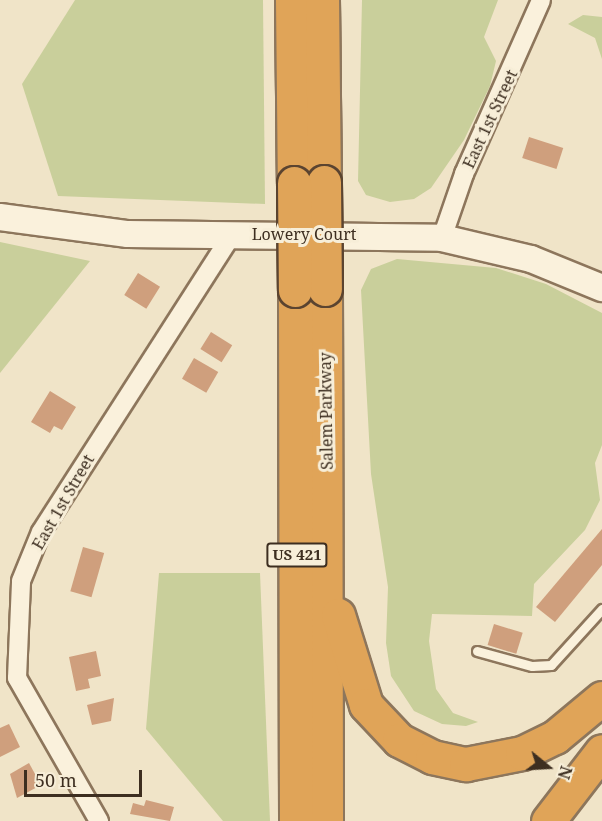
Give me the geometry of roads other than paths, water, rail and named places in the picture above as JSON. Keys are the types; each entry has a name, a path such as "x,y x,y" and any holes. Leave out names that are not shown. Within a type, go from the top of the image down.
{"highway":[{"name":"Salem Parkway","path":"292,0 309,182"},
{"name":"Salem Parkway","path":"296,821 310,290 309,182 322,0"},
{"name":"Salem Parkway","path":"310,290 327,565 326,821"},
{"path":"327,565 358,689 387,730 414,750 466,764 504,759 555,737 602,698"},
{"path":"548,821 602,751"}],"main road":[{"name":"Lowery Court","path":"0,217 128,234 442,238 531,259 602,288"}],"street":[{"name":"East 1st Street","path":"442,238 540,0"},
{"name":"East 1st Street","path":"99,821 9,676 21,581 41,532 232,234"}],"lane":[{"path":"477,651 532,666 551,665 602,609"}]}
